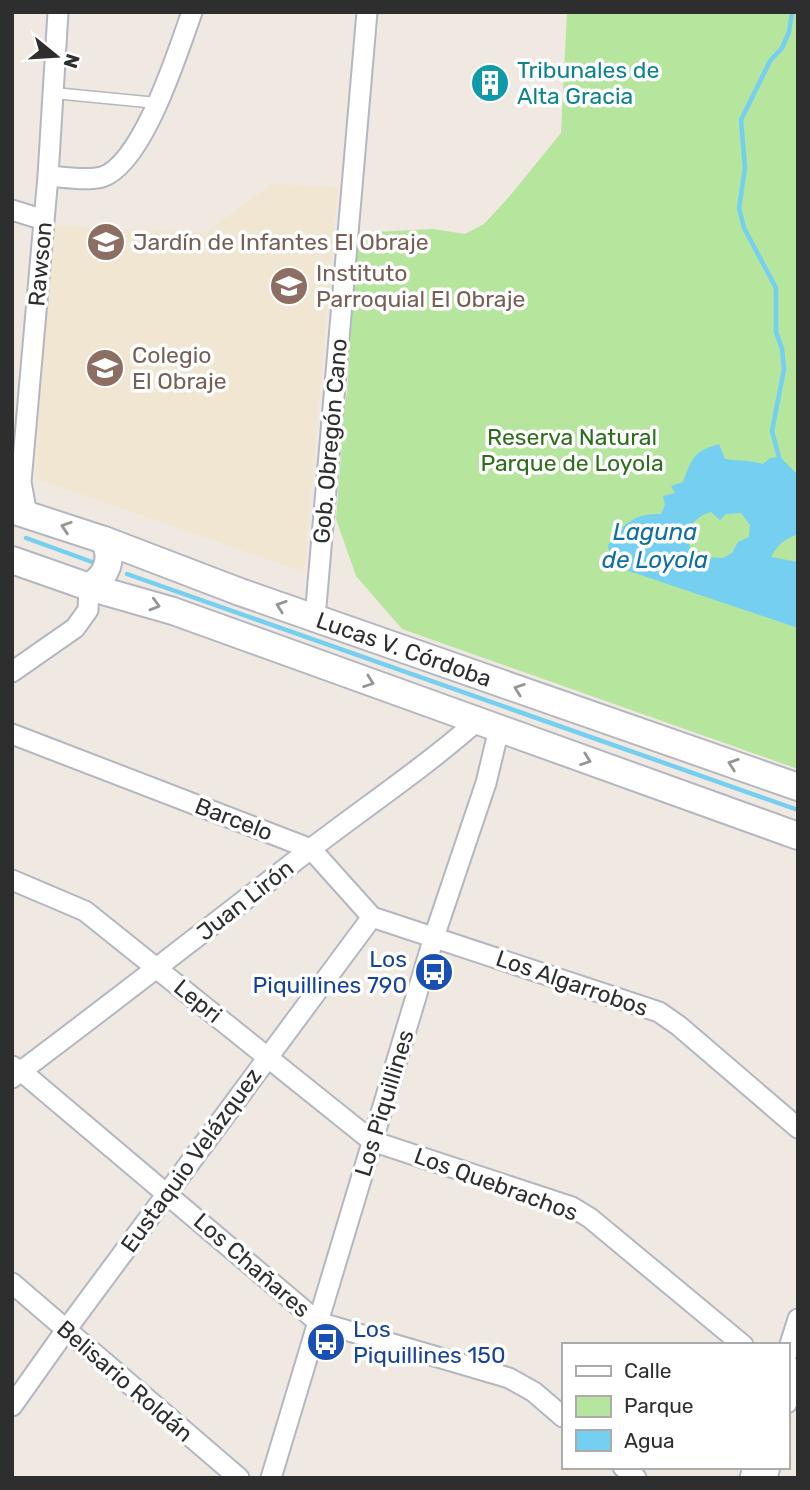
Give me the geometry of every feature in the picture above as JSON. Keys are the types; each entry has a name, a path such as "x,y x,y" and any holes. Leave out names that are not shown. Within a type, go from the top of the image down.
{"main road":[{"name":"Lucas V. Córdoba","path":"17,519 104,540 240,592 798,787"},
{"path":"89,587 100,579 109,561 108,547 104,540"},
{"name":"Lucas V. Córdoba","path":"14,559 89,587 173,611 798,836"}],"street":[{"name":"Rawson","path":"17,519 21,482 21,387 44,220 58,12"},
{"path":"48,176 101,177 125,163 166,83 191,12"},
{"name":"Gob. Obregón Cano","path":"315,618 367,12"},
{"path":"12,210 44,220"},
{"path":"12,672 75,628 88,610 89,587"},
{"name":"Juan Lirón","path":"15,1072 158,969 311,849 438,755 488,725"},
{"name":"Los Piquillines","path":"271,1478 434,937 486,783 488,725"},
{"name":"Barcelo","path":"12,734 311,849 372,916 434,937"},
{"name":"Lepri","path":"12,880 85,911 372,1141"},
{"name":"Eustaquio Velázquez","path":"12,1406 65,1330 372,916"},
{"name":"Los Algarrobos","path":"434,937 659,1012 798,1128"},
{"name":"Los Chañares","path":"15,1072 167,1193 318,1322 509,1378 534,1392 562,1416"},
{"name":"Los Quebrachos","path":"372,1141 572,1207 590,1218 741,1343"},
{"name":"Belisario Roldán","path":"12,1283 239,1478"},
{"path":"789,1348 798,1319"},
{"path":"791,1392 798,1368"}],"lane":[{"path":"54,93 157,103"}],"shaded area":[{"path":"272,184 338,187 304,572 35,478 50,225 205,233"}],"green space":[{"name":"Reserva Natural Parque de Loyola","path":"567,12 798,12 798,769 402,629 356,576 336,519 342,444 338,438 347,393 356,247 360,240 374,232 433,229 465,234 484,224 509,197 561,133"}],"water":[{"name":"Laguna de Loyola","path":"719,444 725,459 763,464 770,458 780,457 798,475 798,534 782,542 771,557 798,562 798,628 611,565 608,545 619,531 630,521 643,515 661,514 665,505 663,496 675,493 671,486 683,482 695,457","holes":["711,512 720,520 726,514 741,513 750,525 749,537 738,542 732,553 723,558 706,557 700,551 691,550 689,537 695,521"]}],"waterway":[{"path":"780,461 772,431 784,369 782,349 776,332 776,288 744,228 739,208 745,168 741,120 770,61 782,48 789,32 792,12"},
{"path":"26,538 95,563"},
{"path":"127,574 798,810"}],"place":[{"name":"Tribunales de Alta Gracia","path":"490,83"},
{"name":"Jardín de Infantes El Obraje","path":"106,242"},
{"name":"Instituto Parroquial El Obraje","path":"289,286"},
{"name":"Colegio El Obraje","path":"105,368"},
{"name":"Los Piquillines 790","path":"434,972"},
{"name":"Los Piquillines 150","path":"326,1342"}]}
